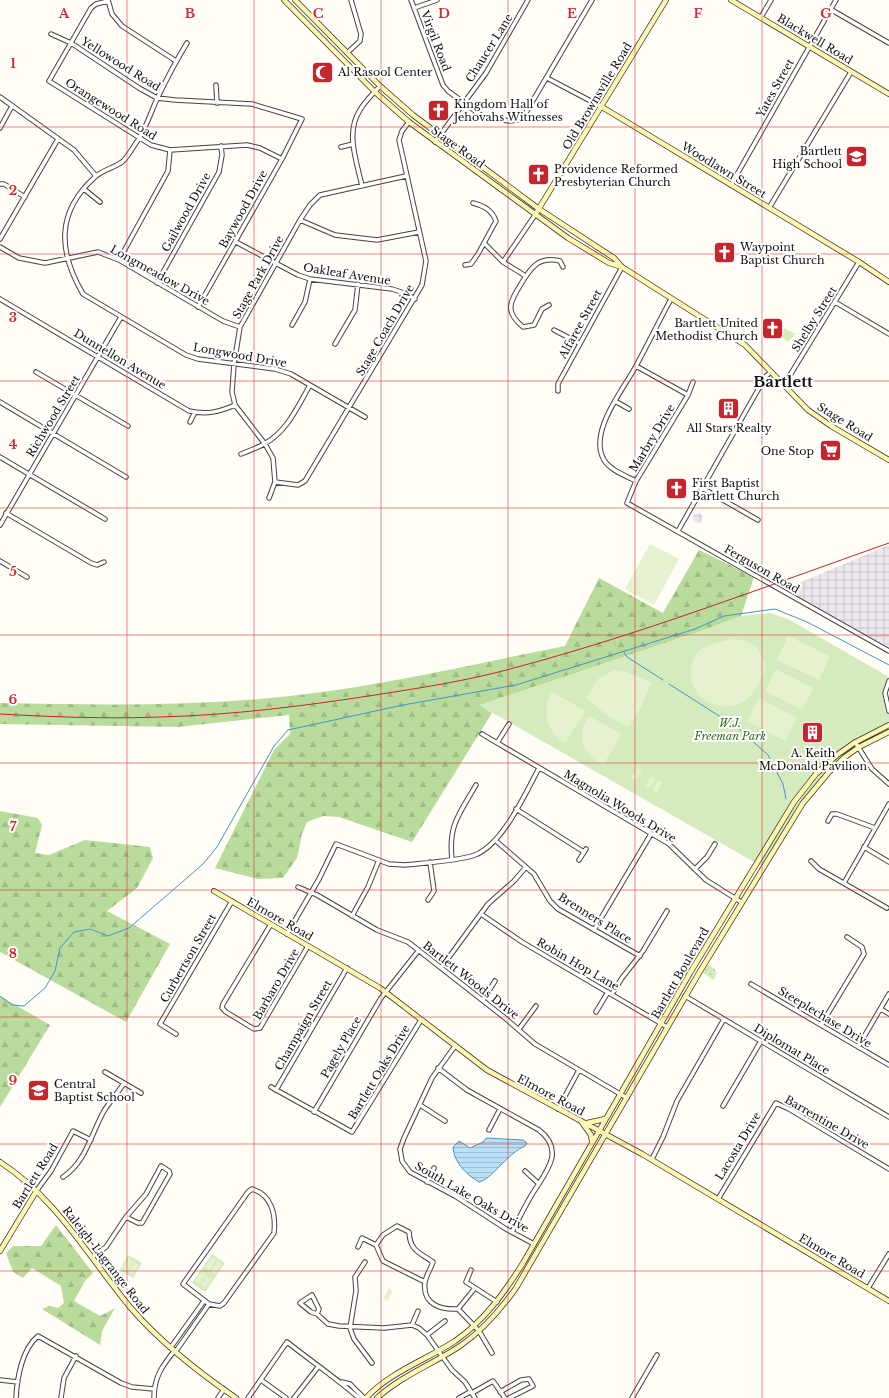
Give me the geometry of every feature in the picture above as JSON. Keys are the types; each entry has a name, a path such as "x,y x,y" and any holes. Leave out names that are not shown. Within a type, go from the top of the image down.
{"main road":[{"name":"Stage Road","path":"284,0 375,92 409,122 435,142 535,215 609,263 622,267 745,345 819,419 889,460"},
{"name":"Stage Road","path":"295,0 380,86 439,136 539,209 614,258 622,267"},
{"name":"Old Brownsville Road","path":"535,215 602,108 666,0"},
{"name":"Blackwell Road","path":"731,0 889,94"},
{"name":"Woodlawn Street","path":"602,108 859,262 889,282"},
{"name":"Bartlett Boulevard","path":"476,1328 497,1302 523,1263 661,1023 735,898 799,795 816,774 855,742 889,725"},
{"name":"Bartlett Boulevard","path":"476,1328 505,1303 516,1288 685,996 741,902 803,803 829,772 859,747 889,732"},
{"name":"Elmore Road","path":"214,891 347,968 385,992 492,1073 652,1159 889,1300"},
{"path":"587,1124 599,1122 607,1118"},
{"path":"580,1120 591,1135 592,1144"},
{"name":"Raleigh-Lagrange Road","path":"0,1162 37,1190 70,1228 136,1313 174,1349 236,1398"},
{"name":"Bartlett Road","path":"0,1251 37,1190"},
{"path":"561,1196 568,1200"},
{"path":"510,1284 516,1288"},
{"path":"376,1398 412,1374 456,1340 476,1328"},
{"path":"365,1398 387,1380 440,1353 461,1345 476,1328"}],"street":[{"path":"71,43 91,8 96,4 108,0 112,14 122,26 176,61"},
{"path":"347,53 360,41 361,34 351,0"},
{"name":"Virgil Road","path":"411,0 443,85 464,104 482,116 509,121 518,120 525,114 547,78"},
{"path":"414,8 437,0"},
{"name":"Chaucer Lane","path":"435,142 486,72 528,0"},
{"path":"547,78 592,0"},
{"path":"761,17 771,0"},
{"name":"Yates Street","path":"731,185 836,0"},
{"path":"830,9 889,43"},
{"name":"Yellowood Road","path":"51,34 71,43 139,88 157,98 217,103 252,104 302,119"},
{"name":"Orangewood Road","path":"71,43 49,81 139,139 151,145 170,150 247,145 260,148 282,159"},
{"name":"Longwood Drive","path":"187,43 157,98 139,139 122,162 96,176 77,196 70,209 65,224 64,240 68,258 76,280 83,294 121,318 186,355 198,359 275,369 291,374 365,417"},
{"path":"769,208 851,72"},
{"name":"Woodlawn Street","path":"547,78 602,108"},
{"path":"216,85 217,103"},
{"path":"362,186 353,144 354,123 360,110 380,86"},
{"path":"0,97 74,150 96,176"},
{"path":"0,128 12,106"},
{"name":"Baywood Drive","path":"198,307 282,159 302,119"},
{"name":"Stage Coach Drive","path":"275,482 298,485 306,481 422,285 426,261 399,140 402,131 409,122"},
{"path":"0,239 58,139"},
{"path":"341,147 353,144"},
{"name":"Gailwood Drive","path":"157,283 219,172 222,155 221,146"},
{"path":"119,260 168,172 170,150"},
{"name":"Stage Park Drive","path":"235,405 232,392 234,364 240,327 300,220 310,205 320,195 406,176"},
{"path":"0,184 24,197"},
{"path":"84,189 100,202"},
{"path":"465,266 471,264 496,221 494,214 483,206 473,203"},
{"name":"Old Brownsville Road","path":"504,262 535,215"},
{"path":"300,220 336,235 377,240 419,232"},
{"name":"Oakleaf Avenue","path":"236,242 275,264 310,279 392,289 415,299"},
{"path":"484,243 504,262 524,275"},
{"name":"Longmeadow Drive","path":"0,247 19,258 45,263 98,252 119,260 198,307 224,321 240,327"},
{"path":"549,305 542,309 534,324 523,327 517,322 511,312 511,302 524,275 543,260 560,261 563,267"},
{"name":"Shelby Street","path":"784,385 859,262"},
{"name":"Alfaree Street","path":"558,391 558,384 579,343 622,267"},
{"path":"292,325 305,302 310,279"},
{"path":"335,344 355,310 358,284"},
{"path":"636,481 610,467 604,461 600,450 603,427 607,414 636,366 671,298"},
{"name":"Dunnellon Avenue","path":"0,299 189,411 203,414 219,412 235,405"},
{"path":"835,302 889,334"},
{"name":"Richwood Street","path":"0,525 121,318"},
{"path":"554,330 579,343"},
{"path":"636,366 688,395"},
{"path":"36,372 128,426"},
{"path":"678,531 766,376 772,372"},
{"name":"Marbry Drive","path":"627,503 636,481 688,395 693,382"},
{"path":"241,454 265,444 281,431 290,420 310,385"},
{"path":"615,401 629,409"},
{"path":"0,402 126,477"},
{"path":"235,405 265,444 273,458 275,482 269,498"},
{"path":"190,422 195,412"},
{"path":"0,457 105,519"},
{"path":"702,488 758,520"},
{"name":"Ferguson Road","path":"627,503 889,652"},
{"path":"6,513 91,563 96,565 104,562"},
{"path":"0,561 28,577"},
{"path":"889,680 885,693 889,711"},
{"path":"497,743 509,724"},
{"name":"Magnolia Woods Drive","path":"482,734 675,849 706,880 741,902"},
{"path":"855,742 872,769 889,784"},
{"path":"287,934 336,844 379,860 401,865 478,854 496,841 540,768"},
{"path":"452,858 451,842 453,827 476,785"},
{"path":"844,883 889,804"},
{"path":"516,809 585,850 579,860"},
{"path":"828,821 832,814 835,813 849,819 864,822 875,828"},
{"path":"594,930 651,834"},
{"name":"Brenners Place","path":"496,841 538,878 550,901 556,906 640,956"},
{"path":"695,869 707,857 715,844"},
{"path":"864,847 889,862"},
{"path":"352,916 368,886 379,860"},
{"path":"812,860 819,869 888,908"},
{"path":"428,900 434,891 430,862"},
{"path":"442,968 492,899 514,881 526,867"},
{"name":"Bartlett Woods Drive","path":"298,887 310,892 377,930 402,939 419,950 483,1000 519,1029 537,1046 627,1098"},
{"name":"Curbertson Street","path":"176,1034 160,1024 232,901"},
{"path":"596,1012 640,956 667,911"},
{"name":"Robin Hop Lane","path":"481,914 522,942 667,1027"},
{"name":"Barbaro Drive","path":"271,924 222,1006 226,1012 258,1030 262,1026 308,946"},
{"path":"821,1025 864,954 862,946 847,937"},
{"name":"Pagely Place","path":"314,1112 385,992 419,950"},
{"name":"Champaign Street","path":"276,1090 347,968"},
{"path":"483,1000 495,981"},
{"name":"Steeplechase Drive","path":"752,984 889,1065"},
{"path":"858,1047 889,994"},
{"name":"Diplomat Place","path":"685,996 889,1117"},
{"path":"519,1029 536,1006"},
{"path":"880,1009 889,1014"},
{"path":"652,1159 663,1137 677,1101 724,1019"},
{"name":"Bartlett Oaks Drive","path":"314,1112 352,1132 421,1020"},
{"path":"723,1106 761,1041"},
{"path":"445,1121 420,1105 430,1081 455,1046"},
{"path":"438,1068 467,1090 539,1130 551,1146 552,1163 538,1184 512,1232"},
{"path":"558,1108 579,1070"},
{"path":"105,1072 140,1093"},
{"path":"63,1177 73,1170 91,1140 103,1113 124,1083"},
{"path":"271,1087 314,1112"},
{"name":"Barrentine Drive","path":"776,1103 789,1109 889,1168"},
{"name":"Lacosta Drive","path":"718,1199 776,1103"},
{"name":"South Lake Oaks Drive","path":"420,1105 401,1144 400,1155 404,1165 410,1172 462,1200 512,1232 534,1244"},
{"path":"489,1130 500,1109"},
{"name":"Bartlett Road","path":"37,1190 51,1171 73,1131 91,1140"},
{"path":"92,1257 106,1247 126,1217 147,1191 161,1166 169,1171 170,1174 142,1223 138,1224 126,1217"},
{"path":"427,1182 434,1168"},
{"path":"525,1171 538,1184"},
{"path":"249,1190 254,1190 268,1200 275,1223 274,1234 224,1303 220,1306 204,1301 183,1284 249,1190"},
{"path":"376,1245 382,1234 398,1226 409,1232 410,1244 414,1249 433,1262 425,1282 426,1297 428,1300 448,1310 458,1309 475,1288"},
{"path":"358,1247 362,1238 376,1245 383,1261 425,1282"},
{"path":"0,1240 5,1244"},
{"path":"868,1288 889,1254"},
{"path":"365,1262 356,1277 356,1291 350,1328 354,1339 372,1364"},
{"path":"471,1270 466,1282 497,1302"},
{"path":"317,1314 319,1309 312,1295 300,1303 311,1312 317,1314 328,1324 350,1328 384,1328 412,1324 427,1335 452,1370 465,1382 475,1398"},
{"path":"174,1349 204,1301"},
{"path":"154,1398 154,1389 159,1370 210,1304"},
{"path":"458,1309 476,1328 492,1353"},
{"path":"412,1324 418,1311"},
{"path":"427,1335 446,1321"},
{"path":"189,1323 193,1326"},
{"path":"16,1398 18,1382 25,1357 38,1336 76,1356 124,1385 154,1389"},
{"path":"248,1398 287,1342 318,1367 341,1381 359,1398"},
{"path":"632,1398 657,1355"},
{"path":"61,1398 64,1378 76,1356"},
{"path":"294,1398 318,1367"},
{"path":"500,1392 526,1379 529,1379 532,1386 509,1398"},
{"path":"0,1380 18,1382"},
{"path":"261,1380 286,1398"},
{"path":"341,1381 350,1384 365,1398"},
{"path":"459,1398 493,1381 505,1398"},
{"path":"218,1398 224,1389"}],"shaded area":[{"path":"696,513 700,513 703,518 700,523 696,523 693,520 693,516"},
{"path":"889,545 889,647 785,589"}],"green space":[{"path":"784,328 795,334 788,342 781,333"},
{"path":"650,544 679,559 654,605 625,589"},
{"path":"699,550 754,577 741,616 707,629 480,705 492,713 412,842 339,817 323,816 307,822 302,834 297,858 283,878 258,879 215,868 274,750 290,734 289,715 177,727 0,724 0,703 154,704 269,698 372,684 565,646 599,578 663,613"},
{"name":"W.J. Freeman Park","path":"769,613 788,619 889,677 885,693 889,711 889,732 859,747 817,785 763,867 479,705 707,629 741,616"},
{"path":"788,636 830,656 819,680 777,660"},
{"path":"731,639 751,643 755,646 761,654 766,668 756,688 748,698 738,704 728,706 717,705 707,701 699,695 693,686 691,676 692,664 697,653 702,649"},
{"path":"776,669 813,688 802,710 765,691"},
{"path":"614,670 626,672 651,682 642,705 630,726 627,727 607,715 586,698 598,679"},
{"path":"552,692 585,712 565,743 554,733 547,720 546,706"},
{"path":"759,698 797,718 785,741 747,721"},
{"path":"589,716 620,733 621,736 603,765 590,755 583,744 582,731"},
{"path":"637,768 642,770 636,780 631,778"},
{"path":"651,776 656,778 650,788 645,786"},
{"path":"658,780 662,782 657,792 652,790"},
{"path":"0,811 38,818 42,825 35,853 49,855 85,840 150,847 153,858 137,888 107,911 170,944 126,1022 0,952"},
{"path":"708,965 714,968 717,973 713,980 703,973"},
{"path":"0,996 50,1025 0,1107"},
{"path":"56,1225 93,1273 85,1281 74,1301 100,1316 115,1308 102,1331 100,1345 42,1309 49,1306 58,1308 64,1303 61,1286 32,1268 23,1278 13,1272 6,1253 13,1246 41,1246"},
{"path":"212,1254 225,1263 205,1292 192,1283"},
{"path":"128,1255 142,1263 133,1278 120,1270"},
{"path":"212,1257 216,1260 210,1270 205,1267"},
{"path":"128,1258 133,1261 127,1271 122,1269"},
{"path":"218,1261 222,1264 215,1274 211,1271"},
{"path":"134,1262 139,1265 133,1275 128,1272"},
{"path":"202,1272 206,1275 199,1284 195,1281"},
{"path":"207,1276 212,1279 205,1288 201,1285"},
{"path":"389,1288 393,1291 388,1301 383,1298"}],"water":[{"path":"486,1138 523,1140 527,1143 525,1146 512,1154 489,1177 479,1182 458,1163 453,1147 459,1141 470,1148 483,1142"}],"waterway":[{"path":"0,996 12,1005 24,1006 45,988 55,971 60,948 74,932 90,929 108,936 129,928 203,864 217,847 274,746 288,730 403,705 516,685 695,629 724,616 775,609 807,622 889,665"},
{"path":"624,652 627,657 663,680"},
{"path":"669,684 738,728 768,755 783,784 786,799"}],"railway":[{"path":"0,714 121,718 188,716 322,703 460,681 558,656 654,626 889,543"}],"place":[{"name":"Al Rasool Center","path":"322,72"},
{"name":"Kingdom Hall of Jehovahs Witnesses","path":"439,110"},
{"name":"Bartlett High School","path":"857,157"},
{"name":"Providence Reformed Presbyterian Church","path":"538,175"},
{"name":"Waypoint Baptist Church","path":"724,253"},
{"name":"Bartlett United Methodist Church","path":"773,329"},
{"name":"All Stars Realty","path":"729,408"},
{"name":"One Stop","path":"830,451"},
{"name":"First Baptist Bartlett Church","path":"677,489"},
{"name":"A. Keith McDonald Pavilion","path":"813,733"},
{"name":"Central Baptist School","path":"38,1090"}],"district":[{"name":"Bartlett","path":"783,381"}]}
